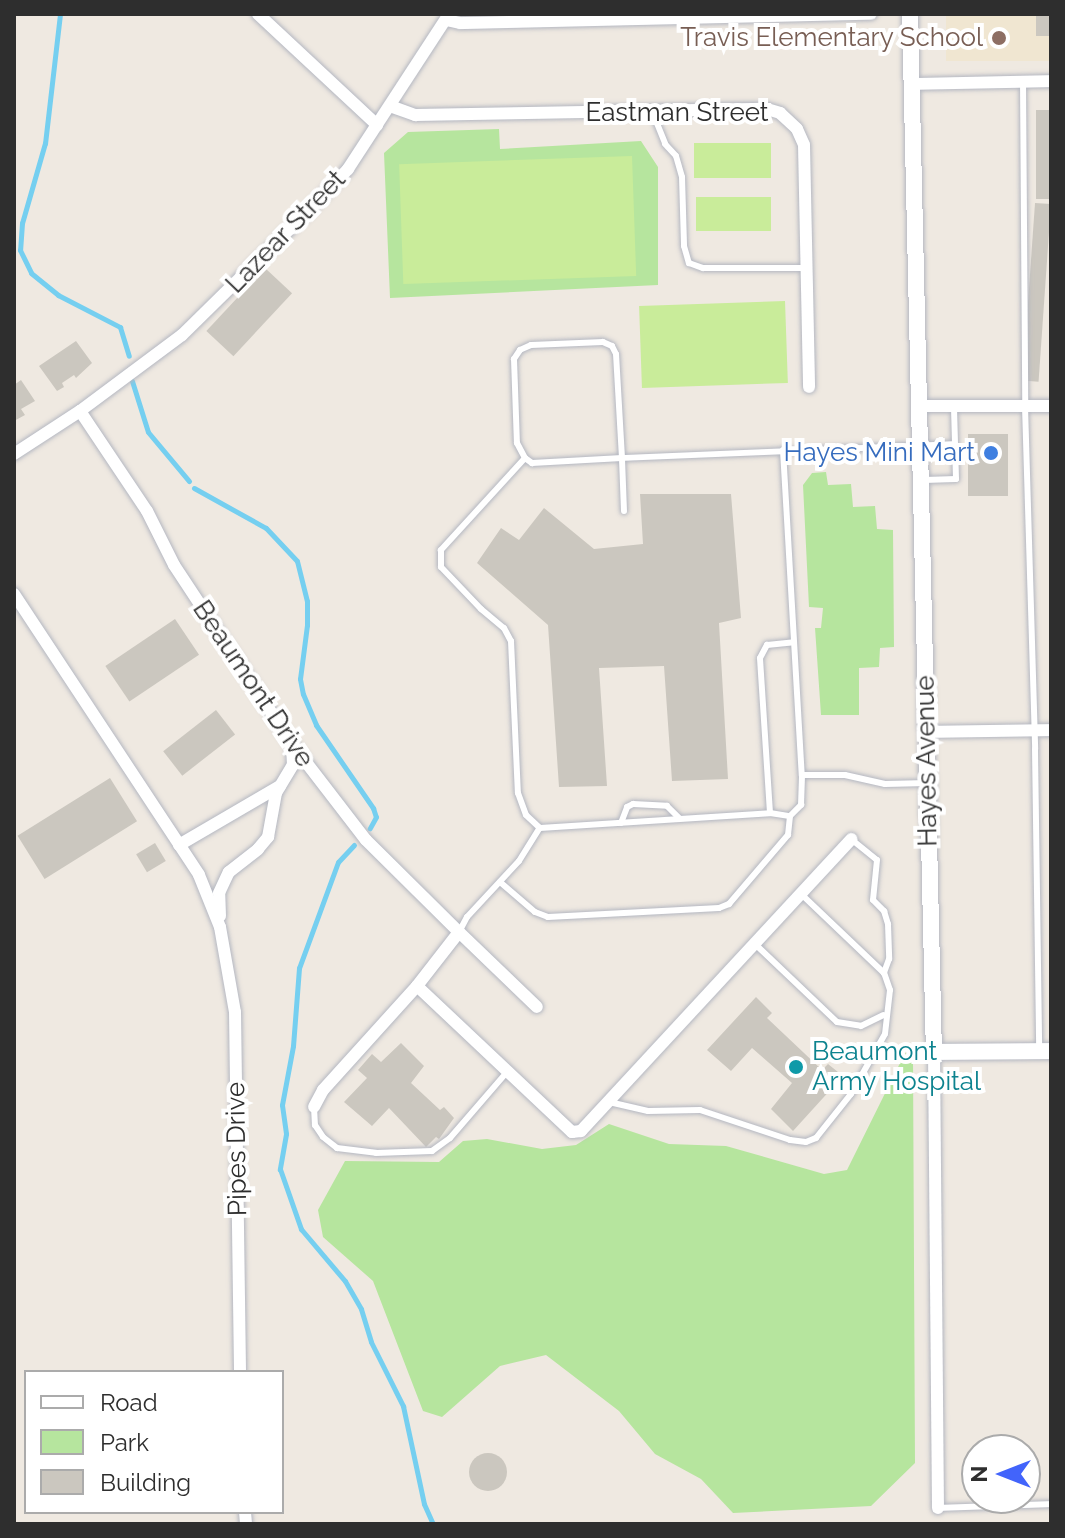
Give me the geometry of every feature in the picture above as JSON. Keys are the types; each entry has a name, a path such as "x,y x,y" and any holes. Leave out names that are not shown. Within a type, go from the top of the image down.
{"street":[{"path":"258,14 377,125"},
{"path":"448,17 460,23 612,17 871,14"},
{"name":"Hayes Avenue","path":"910,14 934,1052 938,1508"},
{"name":"Lazear Street","path":"14,454 80,411 201,319 348,169 448,17"},
{"path":"911,84 1051,81"},
{"name":"Eastman Street","path":"390,106 415,115 767,109 780,113 792,123 804,145 809,387"},
{"path":"919,406 1051,406"},
{"name":"Beaumont Drive","path":"80,411 147,511 174,565 292,744 366,840 537,1007"},
{"name":"Pipes Drive","path":"14,594 199,875 220,927"},
{"path":"927,732 1051,730"},
{"name":"Pipes Drive","path":"240,1370 235,1012 220,927 219,893 229,872 268,837 281,785 293,765 292,744"},
{"path":"179,845 281,785"},
{"path":"417,986 572,1132 581,1131 851,839"},
{"path":"314,1107 323,1090 417,986 459,932"},
{"path":"934,1052 1045,1051"}],"lane":[{"path":"1023,80 1025,406 1045,1051"},
{"path":"652,111 665,144 676,156 682,177 684,246 689,263 703,268 807,268"},
{"path":"624,511 622,458 616,354 612,346 603,342 531,345 520,350 514,359 513,386 517,443 525,458 532,463 622,458 783,450 955,444"},
{"path":"920,480 956,479 954,406"},
{"path":"500,882 535,912 548,917 719,908 729,904 788,835 790,816 801,805 802,775 783,450"},
{"path":"525,458 441,550 441,567 504,628 511,641 518,793 526,815 540,828 770,813 790,816"},
{"path":"770,813 760,658 767,645 794,642"},
{"path":"802,775 845,775 885,784 928,783"},
{"path":"621,823 627,807 633,804 667,806 680,819"},
{"path":"459,932 467,917 519,861 540,828"},
{"path":"851,839 877,860 873,900 884,911 888,924 889,959 884,973"},
{"path":"609,1102 648,1111 682,1109 717,1113 757,1132 806,1142 816,1138 851,1094 885,1034 884,1015 890,990 884,973 801,894"},
{"path":"755,944 837,1022 861,1026 884,1015"},
{"path":"314,1107 315,1125 323,1137 337,1148 376,1153 432,1151 450,1138 507,1072"},
{"path":"938,1508 1051,1504"}],"shaded area":[{"name":"Travis Elementary School","path":"946,14 1051,14 1051,61 946,61"}],"green space":[{"path":"499,129 500,149 641,141 658,167 658,285 390,298 384,153 408,132"},
{"path":"694,143 771,143 771,178 694,178"},
{"path":"632,156 636,276 403,284 399,164"},
{"path":"696,197 771,197 771,231 696,231"},
{"path":"785,301 788,383 642,388 639,306"},
{"path":"826,472 828,485 851,484 853,507 875,506 877,529 893,530 894,647 880,648 879,667 859,668 859,715 821,715 815,628 821,628 823,608 809,607 803,485 812,473"},
{"path":"905,1053 913,1059 915,1463 871,1506 733,1513 701,1479 655,1454 619,1411 546,1355 500,1366 442,1417 423,1411 373,1281 323,1237 318,1210 345,1161 439,1162 463,1141 487,1139 542,1149 576,1145 609,1124 669,1144 726,1146 824,1174 847,1170"}],"building":[{"path":"1036,14 1051,14 1051,36 1036,36"},
{"path":"1036,110 1051,110 1051,199 1036,199"},
{"path":"1035,203 1051,204 1039,382 1023,381"},
{"path":"265,268 292,293 233,356 206,331"},
{"path":"76,341 92,363 76,378 74,375 62,383 64,387 57,391 39,366"},
{"path":"21,380 35,401 21,409 25,415 14,421 14,385"},
{"path":"968,434 1008,434 1008,496 968,496"},
{"path":"640,494 731,494 741,618 719,623 728,779 672,781 664,666 599,668 607,786 559,787 548,625 477,563 501,528 519,540 544,508 594,549 643,544"},
{"path":"175,619 199,655 129,702 105,666"},
{"path":"216,710 235,734 182,776 163,751"},
{"path":"110,778 137,821 45,879 18,836"},
{"path":"155,843 166,861 147,872 136,854"},
{"name":"Beaumont Army Hospital","path":"756,997 772,1013 767,1018 822,1070 828,1064 843,1076 793,1131 771,1109 792,1083 752,1048 731,1071 707,1050"},
{"path":"401,1043 424,1066 411,1083 440,1110 444,1107 454,1118 439,1139 436,1137 426,1147 389,1108 372,1126 344,1102 367,1078 358,1070 372,1054 381,1062"},
{"path":"488,1453 501,1459 507,1472 501,1485 488,1491 475,1485 469,1472 475,1459"}],"waterway":[{"path":"60,14 45,143 22,223 20,250 31,273 58,295 120,327 129,356"},
{"path":"132,381 148,432 189,481"},
{"path":"194,488 266,528 297,561 307,601 300,679 303,694 316,725 373,808 376,817 370,828"},
{"path":"354,845 338,862 299,968 293,1046 282,1105 286,1134 280,1169 301,1229 345,1281 361,1309 371,1342 403,1406 424,1504 433,1524"}],"place":[{"name":"Travis Elementary School","path":"999,38"},
{"name":"Hayes Mini Mart","path":"991,453"},
{"name":"Beaumont Army Hospital","path":"796,1067"}]}
